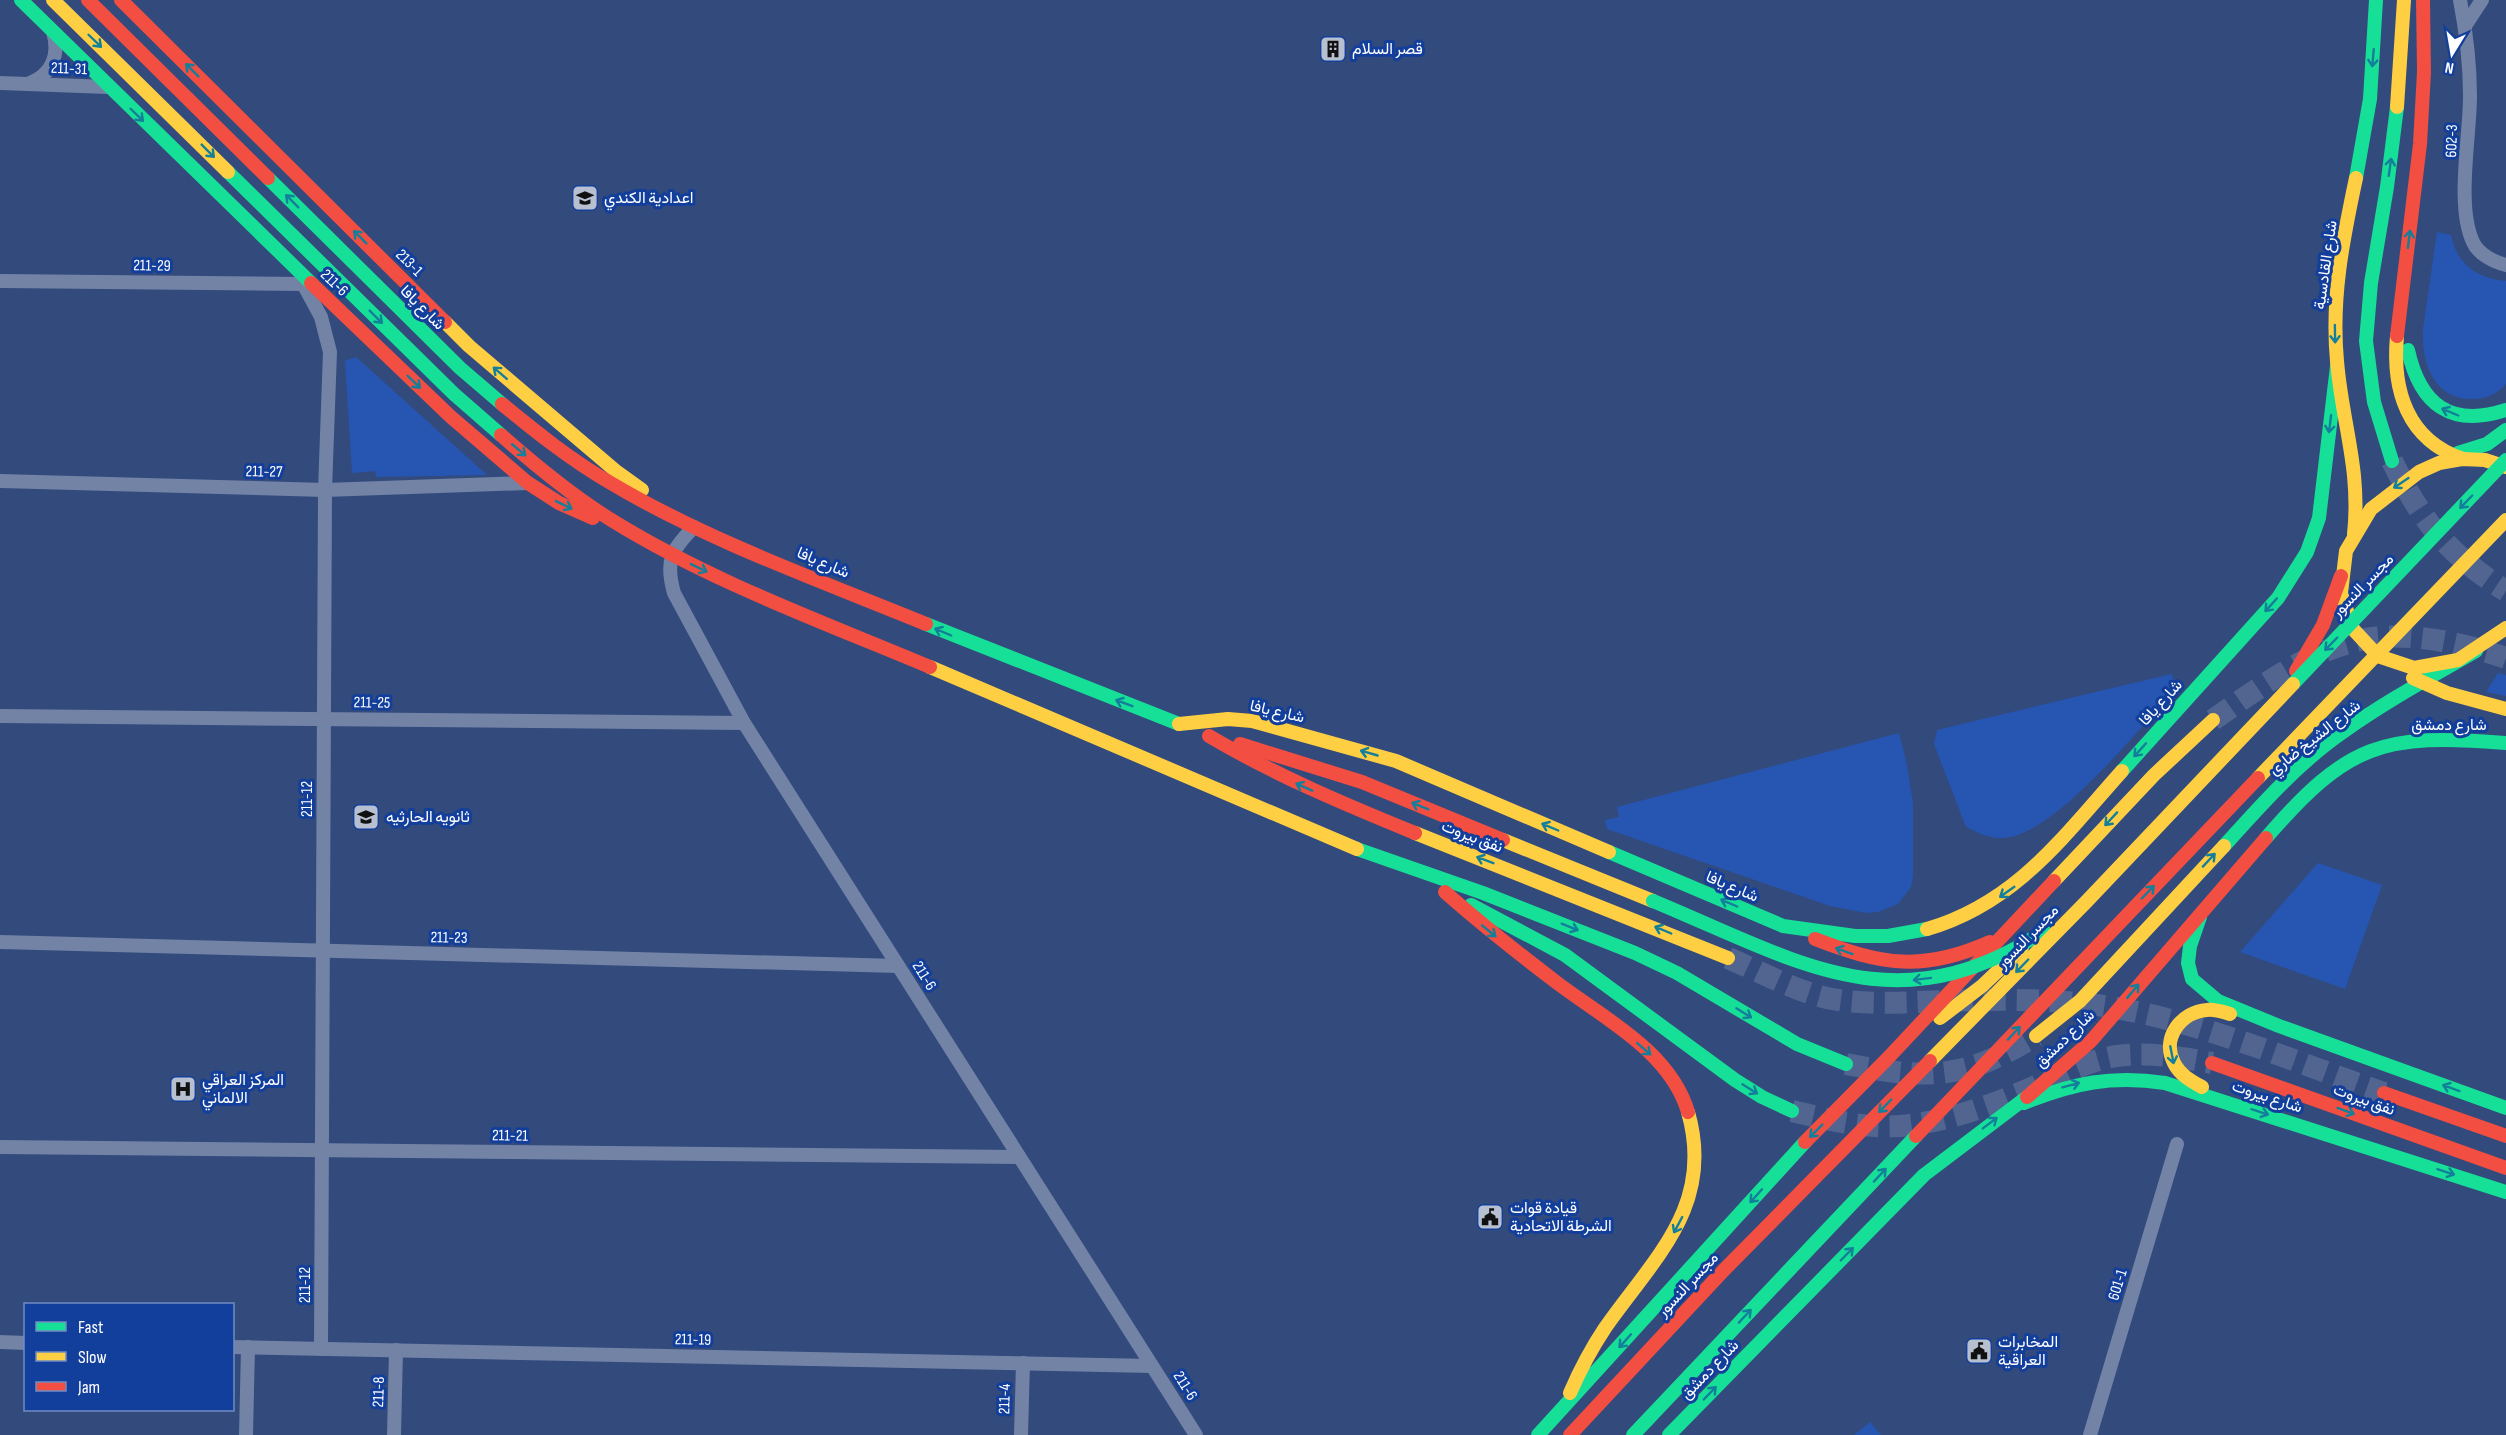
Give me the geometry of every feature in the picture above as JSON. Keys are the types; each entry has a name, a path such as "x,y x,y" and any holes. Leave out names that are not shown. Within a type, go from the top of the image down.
{"main road":[{"name":"211-6","path":"21,0 108,87 451,417 528,483 559,502 656,545"},
{"path":"53,0 454,394 522,454 595,510 671,554 781,604 1357,849 1507,922 1564,955 1735,1080 1762,1097 1792,1111"},
{"name":"شارع يافا","path":"88,0 460,368 516,418 572,459 621,489 693,527 1006,658 1179,724 1220,719 1252,721 1395,761 1783,926 1856,936 1888,936 1921,931 1952,922 1985,906 2015,885 2042,860 2270,606 2295,575 2307,552 2319,518 2337,366"},
{"name":"213-1","path":"121,0 470,346 617,472 693,527"},
{"name":"شارع القادسية","path":"2354,534 2358,492 2357,472 2342,399 2335,333 2338,279 2365,132 2373,62 2376,0"},
{"path":"2392,461 2371,396 2366,339 2370,292 2402,70 2404,0"},
{"path":"2423,0 2425,41 2421,139 2395,344 2399,388 2405,410 2422,435 2448,455 2463,459 2490,461 2506,467"},
{"path":"2402,297 2413,377 2425,396 2444,411 2466,418 2492,417 2506,410"},
{"path":"1888,1058 1982,986 2060,913 2295,673 2326,624 2334,606 2346,553 2354,534 2379,500 2400,482 2448,455 2487,444 2506,430"},
{"path":"2424,469 2463,459"},
{"name":"مجسر النسور","path":"1570,1435 1731,1263 2086,901 2506,460"},
{"path":"1633,1435 2115,926 2506,520"},
{"path":"2341,576 2341,598 2348,624 2355,635 2374,653 2422,682 2447,693 2506,709"},
{"path":"2374,653 2398,664 2416,667 2451,662 2476,651 2506,628"},
{"name":"شارع الشيخ ضاري","path":"2036,1036 2080,1001 2274,791 2341,733 2476,651"},
{"path":"2369,716 2389,705 2422,700 2506,709"},
{"path":"1539,1435 1795,1152 1888,1058 2154,774 2213,720"},
{"path":"1179,724 1209,736 1362,782 1828,972 1860,979 1921,980 1980,966 2035,938 2086,901"},
{"path":"2296,803 2322,762 2339,740 2356,724"},
{"name":"نفق بيروت","path":"1209,736 1258,765 1329,798 1728,957"},
{"name":"شارع دمشق","path":"1669,1435 1924,1175 2016,1106 2091,1041 2296,803 2345,762 2391,743 2458,739 2506,743"},
{"path":"2274,791 2304,770 2322,762 2363,747 2391,743"},
{"path":"1357,849 1483,893 1635,953 1677,974 1797,1044 1846,1064"},
{"path":"1444,892 1506,945 1645,1048 1667,1072 1684,1100 1693,1131 1696,1163 1691,1196 1679,1226 1597,1340 1579,1372 1566,1407"},
{"path":"2201,913 2190,946 2188,963 2192,979 2218,1001 2279,1026 2506,1108"},
{"path":"1783,926 1846,952 1871,960 1897,963 1923,963 1949,958 1973,951 2001,936"},
{"path":"2230,1102 2182,1076 2174,1065 2170,1052 2171,1038 2176,1026 2191,1013 2211,1008 2251,1021 2279,1026"},
{"name":"نفق بيروت","path":"2212,1063 2506,1168"},
{"name":"شارع بيروت","path":"2016,1106 2061,1088 2086,1081 2113,1078 2165,1083 2506,1192"},
{"name":"نفق بيروت","path":"2384,1093 2506,1136"}],"street":[{"name":"602-3","path":"2460,0 2465,26 2470,94 2466,221 2474,245 2493,262 2506,265"},
{"path":"2465,26 2482,0"},
{"name":"211-31","path":"28,84 46,73 53,64 56,42 53,32"},
{"name":"211-31","path":"0,83 108,87"},
{"name":"211-12","path":"287,260 321,317 330,352 325,490 321,1349"},
{"name":"211-29","path":"0,281 303,284"},
{"name":"211-27","path":"0,481 325,490 528,483"},
{"path":"671,554 693,527"},
{"name":"211-6","path":"671,554 669,577 674,593 744,723 1196,1435"},
{"name":"211-25","path":"0,716 744,723"},
{"name":"211-23","path":"0,942 898,966"},
{"name":"601-1","path":"2090,1435 2177,1144"},
{"name":"211-21","path":"0,1147 1019,1157"},
{"path":"0,1342 24,1343"},
{"name":"211-19","path":"234,1347 1152,1366"},
{"path":"246,1435 248,1347"},
{"name":"211-8","path":"394,1435 396,1350"},
{"name":"211-4","path":"1021,1435 1023,1363"}],"shaded area":[{"path":"2437,232 2451,235 2458,254 2477,273 2506,281 2506,384 2499,391 2487,397 2459,398 2448,393 2439,386 2427,365 2423,329"},
{"path":"356,357 487,475 376,477 375,471 352,473 345,361"},
{"path":"2498,673 2506,675 2506,696 2486,692"},
{"path":"2171,674 2178,686 2095,777 2070,801 2045,820 2021,834 2000,838 1987,836 1966,827 1934,744 1937,730"},
{"path":"1899,733 1913,803 1913,876 1911,887 1898,904 1878,912 1866,913 1830,906 1607,829 1605,820 1619,817 1617,807"},
{"path":"2318,863 2382,885 2345,989 2240,952"},
{"path":"1870,1422 1881,1435 1854,1435"}],"tunnel":[{"path":"2392,461 2414,502 2438,535 2468,564 2506,591"},
{"path":"2213,720 2268,682 2307,659 2349,643 2371,638 2403,637 2439,640 2506,658"},
{"path":"1728,958 1810,993 1852,1002 2041,1001 2079,1003 2133,1011 2206,1030 2384,1093"},
{"path":"1846,1064 1902,1073 1944,1072 1968,1068 1988,1061 2036,1036"},
{"path":"1792,1111 1859,1125 1886,1127 1918,1124 1970,1112 2020,1093 2075,1068 2107,1058 2153,1055 2212,1063"}],"traffic: fast":[{"path":"21,0 311,283"},
{"path":"2356,178 2370,99 2376,0"},
{"path":"2392,461 2374,402 2366,341 2371,283 2397,107"},
{"path":"228,172 454,394 501,435"},
{"path":"268,178 460,368 502,404"},
{"path":"2408,350 2413,369 2421,385 2430,398 2441,407 2469,416 2506,410"},
{"path":"2122,771 2278,598 2307,552 2319,518 2337,366"},
{"path":"2458,453 2487,444 2506,430"},
{"path":"2293,684 2506,460"},
{"path":"926,624 1179,724"},
{"path":"2224,846 2280,786 2326,744 2392,700 2476,651"},
{"path":"2266,838 2321,782 2346,764 2371,751 2428,740 2506,743"},
{"path":"1357,849 1483,893 1635,953 1677,973 1797,1044 1846,1064"},
{"path":"1609,852 1783,926 1855,936 1888,936 1927,929"},
{"path":"1653,901 1801,962 1847,975 1893,980 1941,976 1991,960 2044,931"},
{"path":"1471,905 1565,955 1735,1080 1762,1097 1792,1111"},
{"path":"2200,917 2190,946 2188,963 2192,979 2218,1001 2279,1026 2506,1108"},
{"path":"2024,1103 2059,1090 2093,1082 2128,1080 2165,1083 2506,1192"},
{"path":"1669,1435 1924,1175 2027,1097"},
{"path":"1633,1435 1916,1136"},
{"path":"1538,1435 1805,1142"}],"traffic: slow":[{"path":"53,0 228,172"},
{"path":"2397,107 2404,0"},
{"path":"2354,534 2355,488 2339,384 2336,314 2343,246 2356,178"},
{"path":"445,322 469,346 617,472 642,490"},
{"path":"2397,336 2397,375 2407,411 2416,426 2428,439 2463,459"},
{"path":"2506,467 2485,460 2462,459 2439,463 2419,472 2371,509 2346,551 2341,593 2353,629 2378,656 2414,668 2458,660 2506,628"},
{"path":"2258,778 2506,520"},
{"path":"930,667 1357,849"},
{"path":"2413,678 2447,693 2506,709"},
{"path":"1930,1061 2087,901 2293,684"},
{"path":"1179,724 1228,719 1252,721 1396,761 1609,852"},
{"path":"2054,881 2154,775 2213,720"},
{"path":"1927,929 1987,903 2012,885 2058,843 2122,771"},
{"path":"1415,833 1728,958"},
{"path":"1503,840 1653,901"},
{"path":"2036,1036 2080,1001 2224,846"},
{"path":"1940,1018 1982,986 2022,948"},
{"path":"2202,1087 2186,1077 2176,1067 2171,1054 2172,1036 2182,1021 2198,1012 2213,1010 2230,1014"},
{"path":"1570,1393 1595,1344 1660,1254 1687,1203 1693,1176 1694,1145 1688,1112"}],"traffic: jam":[{"path":"88,0 268,178"},
{"path":"121,0 445,322"},
{"path":"2397,336 2420,144 2424,72 2423,0"},
{"path":"311,283 451,417 528,483 559,503 593,518"},
{"path":"502,404 581,464 646,503 764,559 926,624"},
{"path":"501,435 583,501 651,543 768,600 930,667"},
{"path":"2296,671 2323,625 2341,576"},
{"path":"1209,736 1284,776 1415,833"},
{"path":"1240,744 1362,782 1503,840"},
{"path":"1916,1136 2258,778"},
{"path":"2027,1097 2091,1041 2266,838"},
{"path":"1805,1142 1888,1058 2054,881"},
{"path":"1445,892 1514,949 1614,1023 1651,1054 1679,1090 1688,1112"},
{"path":"1815,939 1861,955 1902,962 1944,958 1990,942"},
{"path":"1570,1435 1723,1271 1930,1061"},
{"path":"2212,1063 2506,1168"},
{"path":"2384,1093 2506,1136"}],"place":[{"name":"قصر السلام","path":"1333,49"},
{"name":"اعدادية الكندي","path":"585,198"},
{"name":"ثانويه الحارثيه","path":"366,817"},
{"name":"المركز العراقي الالماني","path":"183,1089"},
{"name":"قيادة قوات الشرطة الاتحادية","path":"1490,1217"},
{"name":"المخابرات العراقية","path":"1979,1351"}]}
